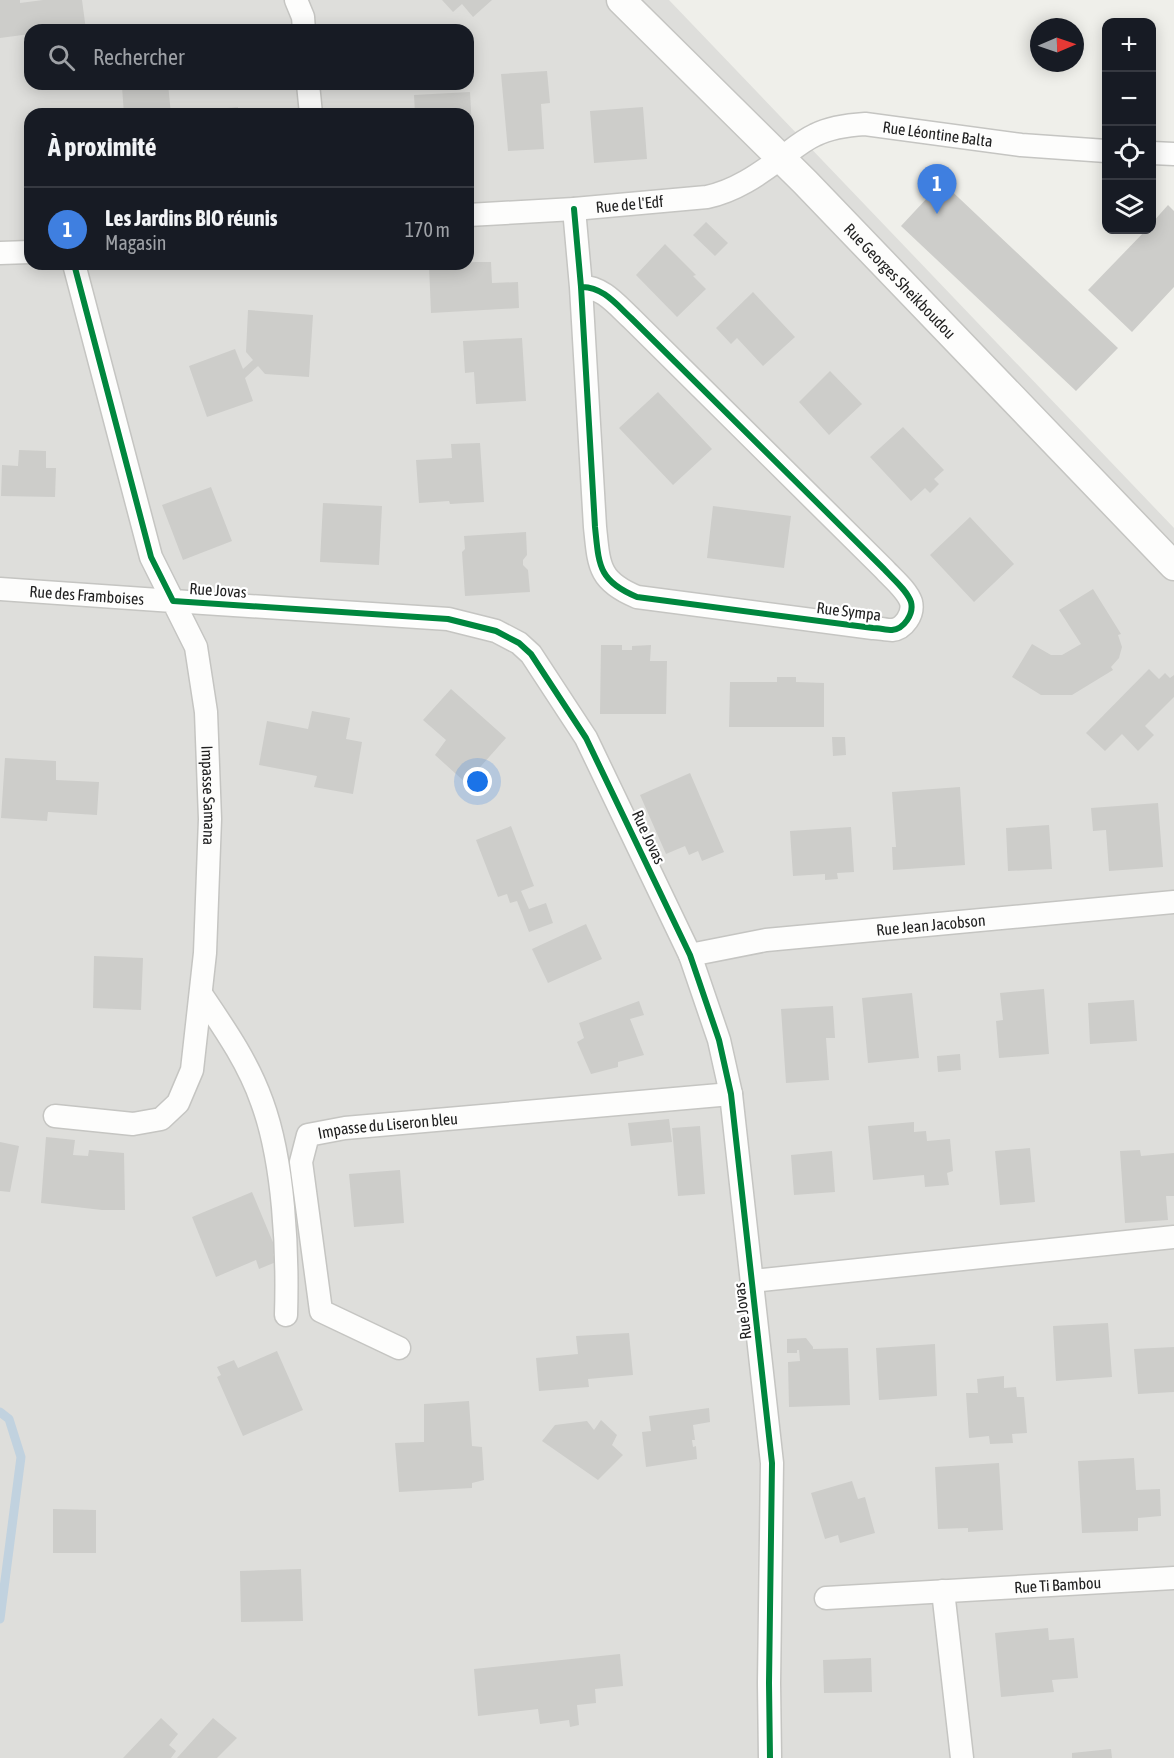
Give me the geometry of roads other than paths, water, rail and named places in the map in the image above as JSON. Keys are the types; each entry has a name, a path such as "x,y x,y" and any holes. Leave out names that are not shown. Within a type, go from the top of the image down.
{"street":[{"path":"296,0 304,24"},
{"name":"Rue Georges Sheikboudou","path":"621,0 805,182 1174,566"},
{"path":"309,90 310,108"},
{"name":"Rue Léontine Balta","path":"780,159 816,134 838,127 865,124 1021,145 1102,151"},
{"path":"1156,153 1174,154"},
{"name":"Rue de l'Edf","path":"474,215 574,209 707,197 740,186 780,159"},
{"path":"574,209 582,287"},
{"path":"0,253 24,252"},
{"name":"Rue Jovas","path":"76,270 152,557 173,601 448,619 496,631 519,643 531,654 586,738 690,956 719,1040 731,1094 772,1464 770,1758"},
{"name":"Rue Sympa","path":"590,286 600,291 631,318 884,569 911,602 910,615 905,624 893,630 637,597 613,585 602,571 597,553 582,287 590,286"},
{"name":"Rue des Framboises","path":"0,589 173,601"},
{"name":"Impasse Samana","path":"55,1116 132,1124 161,1119 178,1102 192,1070 205,953 210,819 206,712 196,647 173,601"},
{"name":"Rue Jean Jacobson","path":"690,956 766,940 1174,902"},
{"path":"201,994 240,1054 262,1101 275,1146 287,1270 286,1315"},
{"name":"Impasse du Liseron bleu","path":"399,1348 321,1311 301,1162 308,1135 356,1126 731,1094"},
{"path":"752,1281 1174,1237"},
{"name":"Rue Ti Bambou","path":"826,1598 1174,1578"},
{"path":"943,1591 962,1758"}],"waterway":[{"path":"0,1412 9,1419 21,1457 0,1619"}],"place":[{"name":"Les Jardins BIO réunis","path":"937,214"}]}
